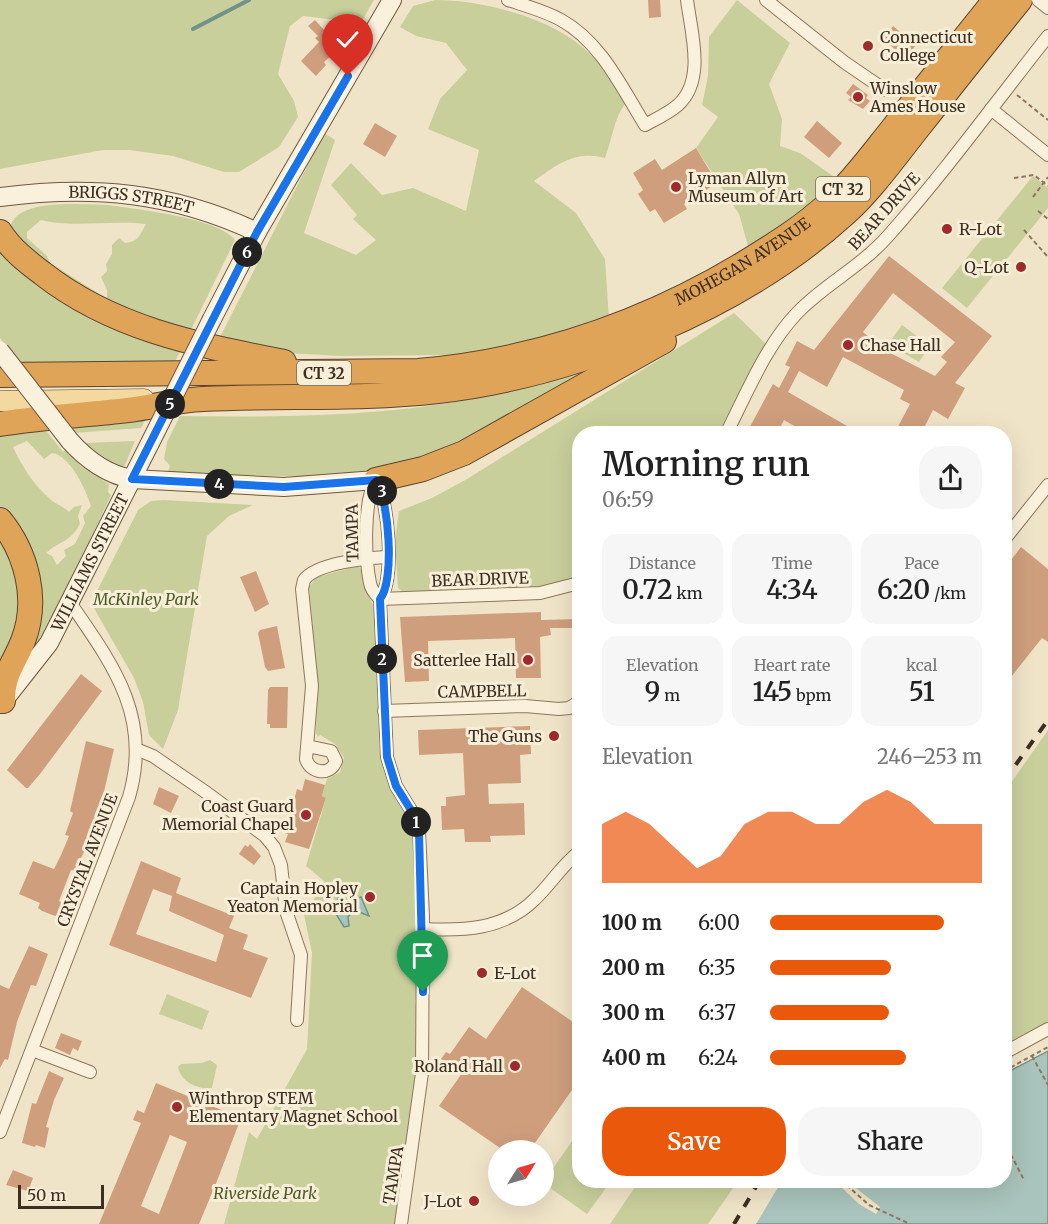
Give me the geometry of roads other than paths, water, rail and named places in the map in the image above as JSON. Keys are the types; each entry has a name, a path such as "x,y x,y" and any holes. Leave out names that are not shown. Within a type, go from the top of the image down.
{"highway":[{"name":"MOHEGAN AVENUE","path":"336,373 418,371 486,362 568,343 640,318 731,271 787,236 826,206 858,171 995,0"},
{"name":"MOHEGAN AVENUE","path":"711,303 799,250 854,205 1020,0"},
{"path":"0,232 17,253 39,271 77,298 105,314 194,344 336,373"},
{"name":"CT 32","path":"200,399 379,395 438,391 494,382 596,355 648,334 711,303"},
{"path":"376,480 431,466 490,440 664,341 699,316 711,303"},
{"name":"CT 32","path":"0,375 336,373"},
{"path":"0,424 200,399"},
{"path":"0,520 16,544 25,565 30,600 24,639 4,679 2,703"}],"main road":[{"name":"WILLIAMS STREET","path":"2,703 36,662 71,604 257,232 393,0"},
{"name":"BRIGGS STREET","path":"0,197 81,190 132,193 205,210 257,232"},
{"path":"0,351 70,441 96,464 118,476 132,479 284,487 376,480"},
{"name":"CT 32","path":"0,400 200,399"}],"street":[{"path":"508,0 552,15 579,33 606,63 645,125 678,105 693,79 694,61 687,0"},
{"path":"766,0 852,69 885,90"},
{"path":"1038,0 1048,8"},
{"name":"BEAR DRIVE","path":"730,426 764,362 789,322 813,298 879,246 1048,36"},
{"path":"991,109 1048,155"},
{"name":"TAMPA","path":"376,480 381,488 385,507 388,583 380,599 384,711 389,768 396,786 414,815 419,831 423,929 422,1073 401,1224"},
{"name":"TAMPA","path":"376,480 367,500 370,584 380,599"},
{"path":"1012,530 1048,485"},
{"path":"307,746 312,678 302,589 304,580 315,571 369,558 387,557"},
{"name":"BEAR DRIVE","path":"380,599 540,594 572,586"},
{"name":"CRYSTAL AVENUE","path":"0,1132 129,797 135,775 136,748 132,715 121,681 71,604"},
{"name":"CAMPBELL","path":"384,711 525,706 558,710 572,705"},
{"path":"136,748 153,756 207,793 265,836 274,847 281,865 286,911 301,955 297,1020"},
{"path":"423,929 466,930 506,920 534,900 553,876 572,858"},
{"path":"1012,1049 1048,1029"},
{"path":"32,1050 90,1072"}],"water":[{"path":"340,895 346,905 354,907 358,898 361,897 369,916 354,910 348,917 349,926 344,927 333,909"},
{"path":"1048,1051 1048,1224 749,1224 772,1188 1012,1188 1012,1070"}],"waterway":[{"path":"193,29 249,0"}],"railway":[{"path":"1012,770 1048,720"},
{"path":"734,1224 755,1188"}],"place":[{"name":"Connecticut College","path":"868,46"},
{"name":"Winslow Ames House","path":"858,97"},
{"name":"Lyman Allyn Museum of Art","path":"676,187"},
{"name":"R-Lot","path":"947,229"},
{"name":"Q-Lot","path":"1021,267"},
{"name":"Chase Hall","path":"848,345"},
{"name":"Satterlee Hall","path":"528,660"},
{"name":"The Guns","path":"554,736"},
{"name":"Coast Guard Memorial Chapel","path":"306,815"},
{"name":"Captain Hopley Yeaton Memorial","path":"370,897"},
{"name":"E-Lot","path":"482,973"},
{"name":"Roland Hall","path":"515,1066"},
{"name":"Winthrop STEM Elementary Magnet School","path":"177,1107"},
{"name":"J-Lot","path":"474,1201"}],"park label":[{"name":"McKinley Park","path":"146,599"},
{"name":"Riverside Park","path":"265,1193"}]}
